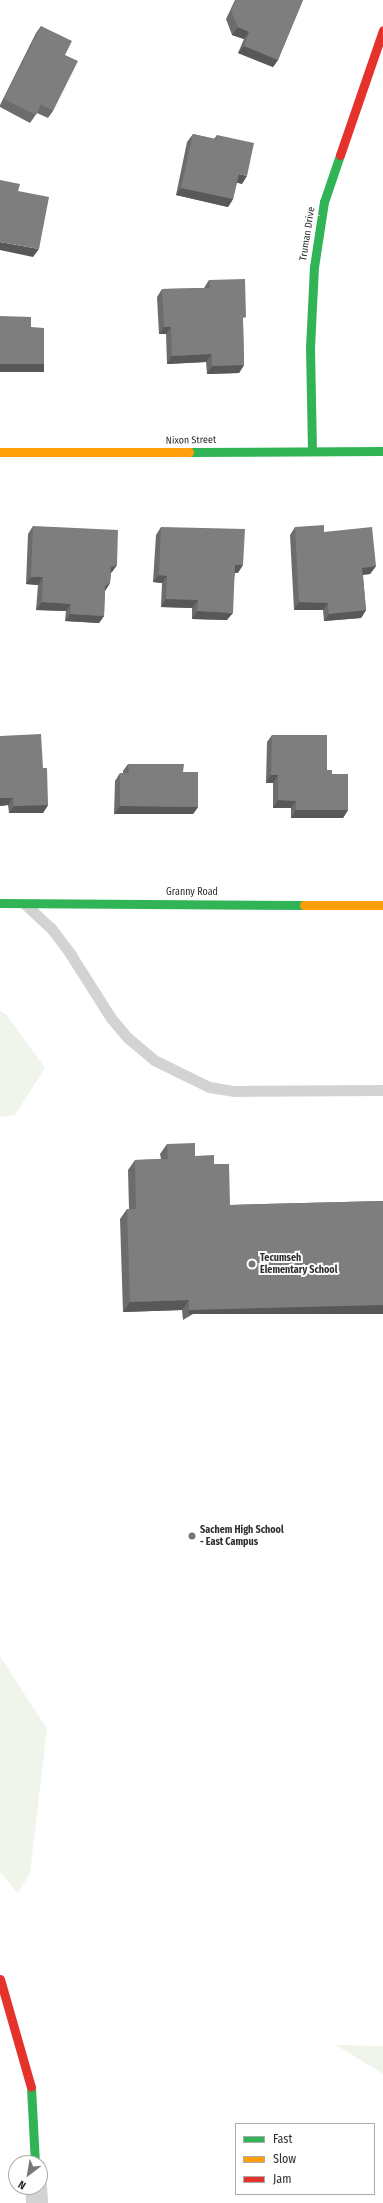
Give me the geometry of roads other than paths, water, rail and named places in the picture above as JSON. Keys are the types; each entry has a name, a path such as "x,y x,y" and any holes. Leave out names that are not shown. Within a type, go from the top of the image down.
{"street":[{"name":"Truman Drive","path":"312,450 310,348 314,267 324,202 383,30"},
{"name":"Nixon Street","path":"0,452 383,451"},
{"name":"Granny Road","path":"0,903 383,905"},
{"path":"0,1979 31,2085 35,2155"}],"lane":[{"path":"25,903 55,934 115,1023 128,1038 154,1060 209,1087 235,1091 383,1090"}],"place":[{"name":"Tecumseh Elementary School","path":"252,1264"},
{"name":"Sachem High School - East Campus","path":"192,1536"}]}
